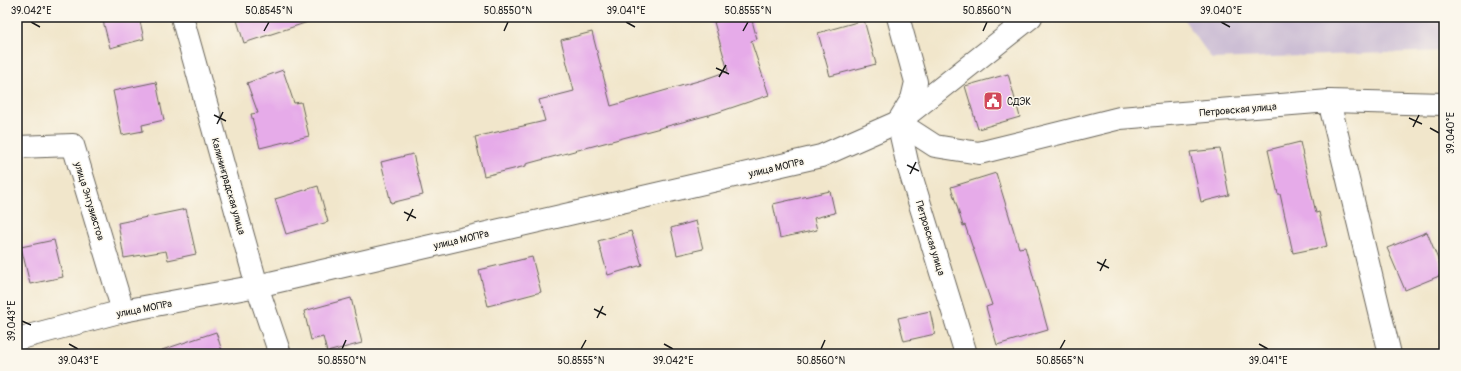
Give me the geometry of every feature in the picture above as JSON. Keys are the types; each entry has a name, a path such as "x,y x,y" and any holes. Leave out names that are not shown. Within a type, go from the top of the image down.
{"street":[{"name":"Калининградская улица","path":"182,17 257,286 280,354"},
{"path":"898,17 916,82 912,99 898,122"},
{"name":"улица МОПРа","path":"17,339 123,311 257,286 821,156 898,122 1031,17"},
{"path":"1329,101 1390,354"},
{"name":"Петровская улица","path":"898,122 934,146 979,153 1120,118 1329,101 1444,104"},
{"name":"Петровская улица","path":"898,122 907,162 966,354"},
{"name":"улица Энтузиастов","path":"17,147 73,145 123,311"}],"shaded area":[{"path":"1182,17 1444,17 1444,51 1212,59"}],"building":[{"path":"102,17 139,17 144,39 110,48"},
{"path":"236,17 311,17 311,21 244,43"},
{"path":"733,17 751,17 757,39 751,41 769,95 716,113 526,164 526,166 484,176 475,137 545,121 539,100 574,91 561,40 592,32 611,106 728,71 714,22"},
{"path":"864,20 876,64 830,76 818,33"},
{"path":"283,70 294,103 301,102 309,136 260,148 251,114 258,113 247,83"},
{"name":"СДЭК","path":"1008,74 1020,117 978,129 965,86"},
{"path":"156,82 164,120 142,125 143,131 122,135 113,91"},
{"path":"1300,142 1316,213 1319,212 1327,246 1293,253 1280,194 1278,194 1268,150"},
{"path":"1220,149 1229,195 1201,202 1190,152"},
{"path":"413,154 423,195 391,203 381,162"},
{"path":"996,173 1019,248 1025,247 1048,330 997,345 986,307 992,305 965,225 963,226 951,187"},
{"path":"318,186 328,222 286,234 275,199"},
{"path":"830,191 835,213 814,218 817,230 780,238 773,204"},
{"path":"186,209 196,254 168,260 166,251 124,258 118,223"},
{"path":"696,221 703,249 677,255 671,228"},
{"path":"631,231 642,265 608,275 598,241"},
{"path":"1427,232 1444,274 1405,290 1387,248"},
{"path":"54,240 63,277 30,284 21,247"},
{"path":"532,257 541,292 488,306 479,270"},
{"path":"351,298 362,343 327,352 323,337 311,340 304,311"},
{"path":"930,311 935,334 904,341 898,318"},
{"path":"216,332 223,354 163,354 162,350"}],"place":[{"name":"СДЭК","path":"993,101"}]}
